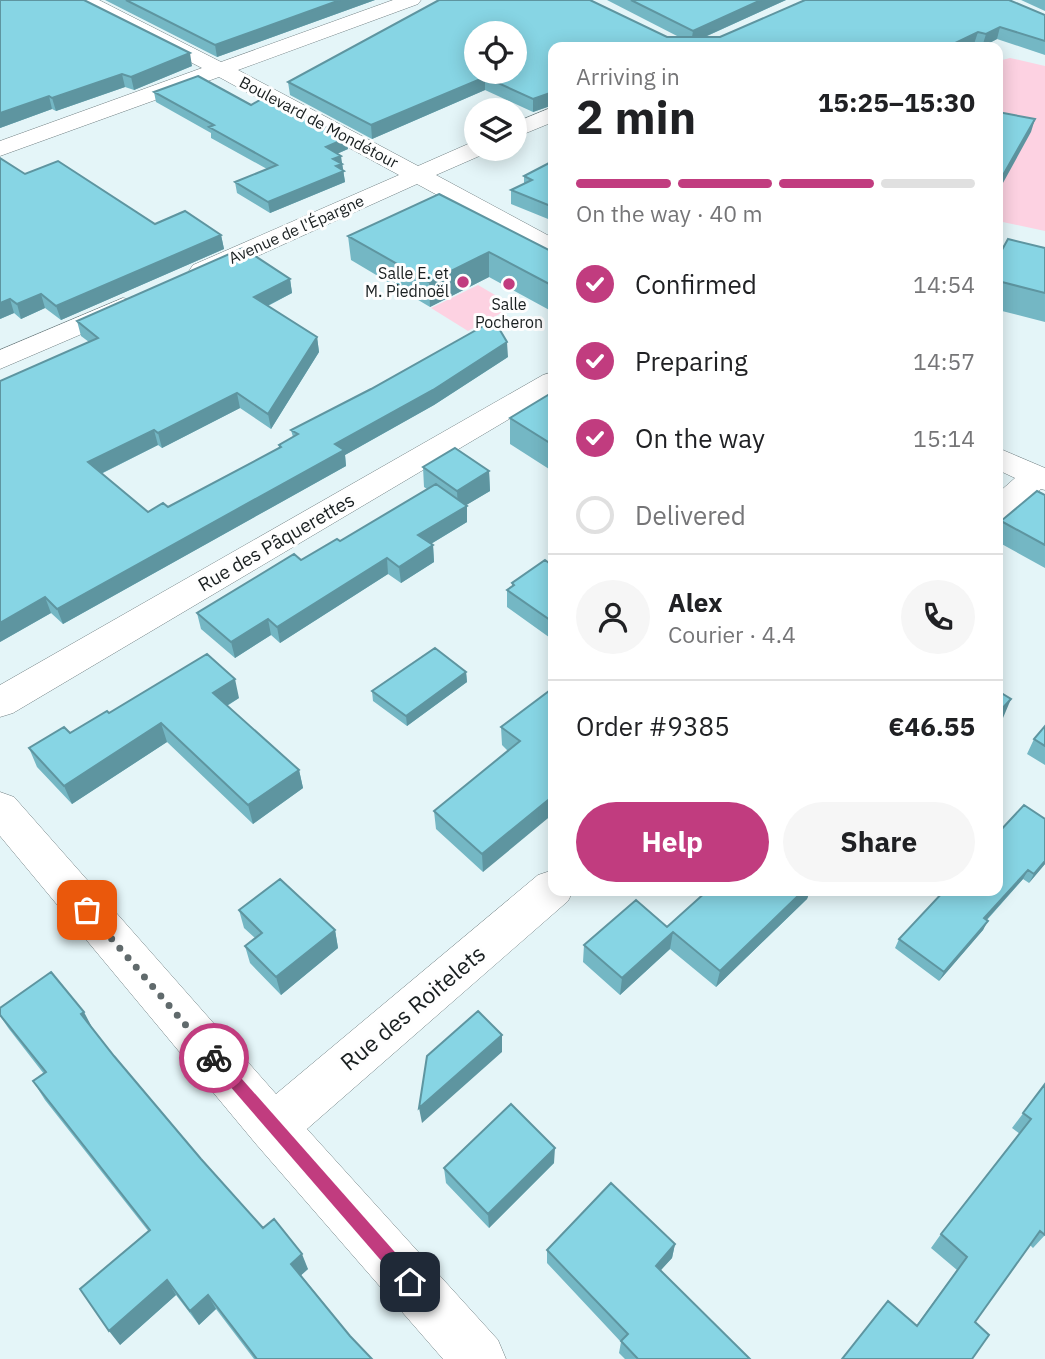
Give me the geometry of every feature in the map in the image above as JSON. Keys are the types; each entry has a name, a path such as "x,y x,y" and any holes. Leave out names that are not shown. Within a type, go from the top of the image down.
{"street":[{"name":"Boulevard de Mondétour","path":"84,0 220,69 548,245"},
{"path":"0,149 411,0"},
{"path":"527,125 548,116"},
{"name":"Avenue de l'Épargne","path":"177,282 464,154"},
{"path":"0,360 152,293"},
{"name":"Rue des Pâquerettes","path":"0,703 548,384"},
{"path":"1003,460 1041,478 1003,506"},
{"path":"0,808 273,1127 479,1359"},
{"name":"Rue des Roitelets","path":"273,1127 548,892"}],"shaded area":[{"path":"1010,58 1045,66 1045,231 1003,222 1003,60"},
{"path":"478,285 514,306 468,331 431,308"}],"building":[{"path":"0,0 84,0 190,53 131,77 122,74 0,113"},
{"path":"126,0 340,0 215,45"},
{"path":"439,0 590,0 667,37 720,37 805,0 1009,0 1045,15 1045,41 1000,27 986,34 978,32 957,42 548,42 548,94 533,99 500,84 527,84 527,21 464,21 464,84 468,84 371,125 288,82"},
{"path":"631,0 761,0 693,31"},
{"path":"198,76 251,105 267,96 347,138 326,147 341,156 333,159 342,164 336,166 344,171 268,202 235,182 277,165 209,127 214,125 154,92"},
{"path":"1003,113 1035,119 1003,175"},
{"path":"0,158 25,174 58,161 155,224 185,211 221,235 56,306 41,294 17,304 10,299 0,303"},
{"path":"548,164 548,205 511,190 532,180 524,176"},
{"path":"439,194 548,249 548,283 489,252 429,282 348,236"},
{"path":"1008,239 1045,248 1045,293 1003,282 1003,248"},
{"path":"243,248 290,279 254,297 317,337 268,414 237,393 158,433 154,430 88,462 148,512 163,503 168,507 281,447 279,445 298,434 291,430 494,320 507,342 433,390 335,444 344,450 57,609 45,597 0,623 0,381 98,338 77,321"},
{"path":"548,395 548,442 510,418"},
{"path":"455,448 489,471 457,491 423,467"},
{"path":"436,484 467,506 418,535 433,545 399,567 387,558 277,627 268,619 231,642 197,613 294,554 301,560 337,539 340,541"},
{"path":"1037,491 1045,495 1045,545 1003,522"},
{"path":"545,560 548,562 548,619 507,590 514,585 512,583"},
{"path":"435,648 466,672 406,716 372,691"},
{"path":"207,654 235,679 213,693 299,770 248,805 161,723 64,786 29,748 64,727 70,733 107,711 109,713"},
{"path":"548,692 548,800 482,854 434,811 520,741 501,727"},
{"path":"1003,694 1011,699 1003,708"},
{"path":"1045,726 1045,746 1034,739"},
{"path":"1024,805 1045,819 1045,861 1034,874 1028,870 984,918 988,921 944,972 899,939 939,896 1003,896 1003,828"},
{"path":"280,879 335,930 276,977 245,946 262,933 239,910"},
{"path":"701,896 798,896 720,971 673,932 622,978 584,945 636,900 667,927"},
{"path":"51,972 84,1012 81,1014 114,1056 263,1228 274,1219 302,1254 291,1264 372,1359 257,1359 208,1295 190,1311 167,1280 109,1331 80,1289 150,1230 33,1081 46,1072 0,1015 0,1008"},
{"path":"478,1011 502,1035 419,1108 427,1056"},
{"path":"1045,1084 1045,1235 1040,1231 975,1322 989,1335 972,1359 842,1359 888,1301 917,1326 967,1257 941,1234 1031,1119 1023,1113"},
{"path":"511,1104 555,1148 488,1214 444,1168"},
{"path":"611,1183 675,1244 656,1266 750,1359 638,1359 621,1341 628,1334 547,1250"}],"way so far":[{"path":"87,910 214,1058"}],"place":[{"name":"Salle E. et M. Piednoël","path":"463,282"},
{"name":"Salle Pocheron","path":"509,284"}],"route":[{"path":"214,1058 410,1282"}]}
